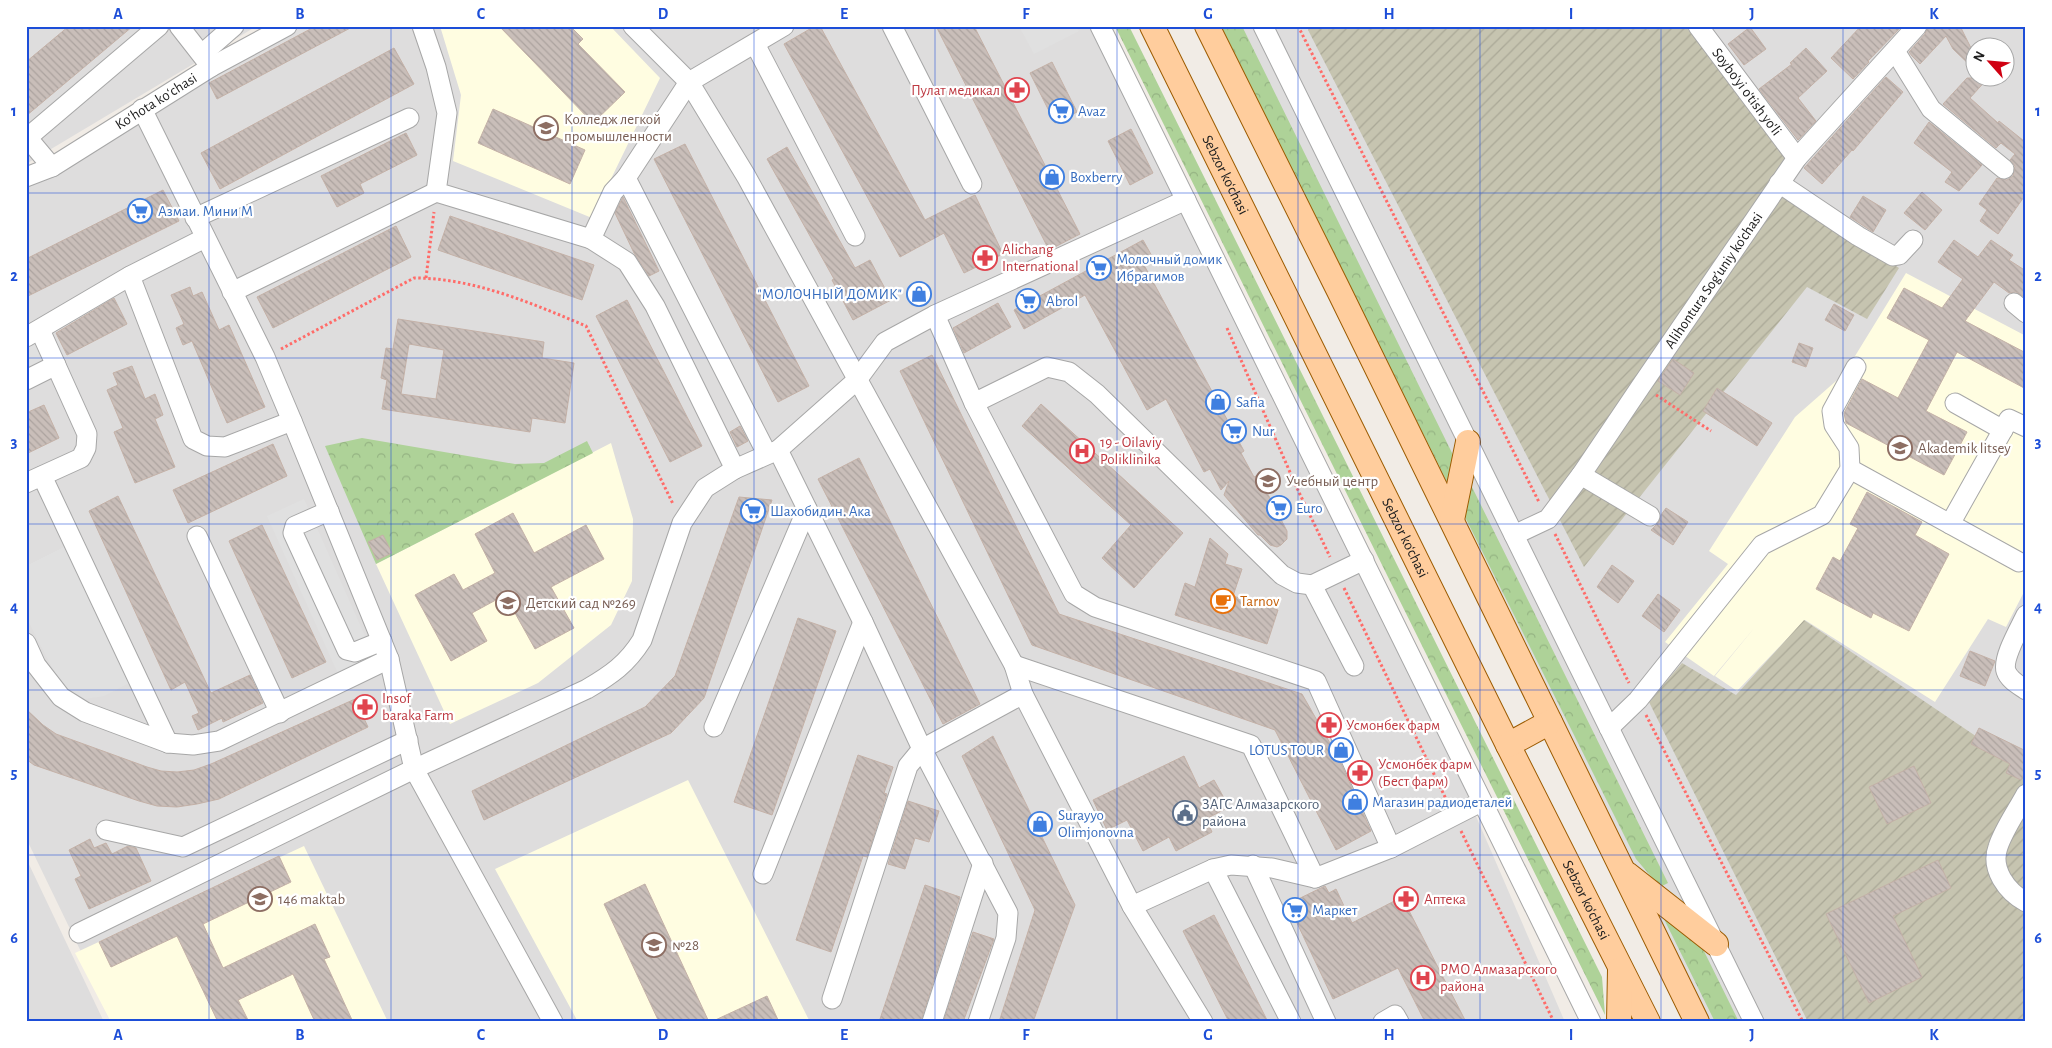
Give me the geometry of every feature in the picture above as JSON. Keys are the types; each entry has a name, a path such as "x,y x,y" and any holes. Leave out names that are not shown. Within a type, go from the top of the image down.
{"main road":[{"name":"Sebzor ko‘chasi","path":"1152,26 1648,1022"},
{"path":"1207,26 1452,520 1697,1022"},
{"path":"1452,520 1468,442"},
{"path":"1508,744 1550,722"},
{"path":"1622,870 1716,944"},
{"path":"1619,1022 1620,965"}],"street":[{"path":"52,167 27,137 159,26"},
{"path":"180,26 206,60 234,26"},
{"name":"Koʻhota koʻchasi","path":"26,177 52,167 142,109 206,60 287,26"},
{"path":"422,26 436,67 447,114 436,192"},
{"path":"633,26 689,82 746,176 1014,665 1024,694 1132,906 1195,1020"},
{"path":"892,26 972,184"},
{"path":"1100,26 1364,560 1585,1020"},
{"path":"1263,26 1754,1022"},
{"name":"Soybo'yi o'tish yo'li","path":"1698,26 1798,158"},
{"path":"591,239 613,192 626,178 689,82 755,44 777,28"},
{"path":"1905,35 1931,109 2004,169"},
{"name":"Alihontura Sog'uniy ko'chasi","path":"1514,535 1548,519 1581,476 1779,183 1798,158 1905,35"},
{"path":"755,44 855,236"},
{"path":"142,109 264,357 292,421 389,659 414,768 552,1022"},
{"path":"195,218 408,118"},
{"path":"626,178 773,452 808,509 922,748 1008,913 1006,938 978,1022"},
{"path":"1779,183 1858,236 1893,256 1899,255 1912,240"},
{"path":"232,292 436,192 591,239 626,262 655,306 735,468"},
{"path":"79,932 414,768 586,689 619,668 632,656 642,640 682,523 705,488 735,468 773,452 857,380 885,342 935,315 1186,200"},
{"path":"168,743 34,479 81,458 86,448 87,434 56,365 33,333 130,276 205,238"},
{"path":"130,276 193,439 207,446 225,447 292,421"},
{"path":"935,315 974,403 1074,594 1095,607 1316,681 1391,848"},
{"path":"26,380 56,365"},
{"path":"974,403 1047,367 1069,372 1097,394 1282,575 1297,583 1312,586 1364,560"},
{"path":"1609,728 1638,700 1762,545 1822,515 1850,469 1849,448 1834,424 1832,410 1856,367"},
{"path":"1955,403 2003,430"},
{"path":"1950,524 2009,419 2026,427"},
{"path":"1850,469 2020,562"},
{"path":"1581,476 1650,516"},
{"path":"714,727 808,509"},
{"path":"329,511 295,526 293,533 347,650 356,652 382,641"},
{"path":"197,536 280,713"},
{"path":"1312,586 1354,666"},
{"path":"2026,615 2006,659 2006,670 2011,679 2026,690"},
{"path":"763,874 863,622"},
{"path":"26,643 36,665 61,697 85,712 168,743 193,745 219,741 389,659"},
{"path":"1014,665 1251,745 1315,878"},
{"path":"832,999 908,766 922,748 1024,694"},
{"path":"106,830 183,848 408,740"},
{"path":"2026,794 1998,848 1996,862 2000,876 2008,889 2026,902"},
{"path":"1132,906 1212,869 1231,865 1253,865 1315,878 1391,848 1481,802"},
{"path":"932,1022 983,863"},
{"path":"1253,865 1326,1022"},
{"path":"1212,869 1291,1022"},
{"path":"1383,1022 1395,1015 1399,1022"}],"path":[{"path":"26,29 30,26"},
{"path":"426,278 436,192"},
{"path":"264,357 414,278 471,283 586,326 682,523"},
{"path":"1225,324 1296,486 1337,573 1554,1022"},
{"path":"1641,386 1711,431"}],"shaded area":[{"path":"26,26 257,26 26,164"},
{"path":"287,26 1100,26 1481,802 1472,807 1565,1022 115,1022 26,838 26,180"},
{"name":"Колледж легкой промышленности","path":"440,26 610,26 660,78 592,218 453,161 461,95"},
{"path":"1019,26 1076,26 1079,31 1034,54"},
{"path":"1207,26 2026,26 2026,1022 1697,1022"},
{"path":"1311,26 1685,26 1791,150 1770,181 1899,268 1867,319 1807,287 1584,567 1308,30"},
{"name":"Akademik litsey","path":"1906,273 2026,336 2026,570 1979,545 2026,571 2026,588 2006,627 1988,619 1935,702 1805,620 1737,691 1715,676 1755,627 1714,676 1665,642 1728,564 1709,551 1795,417 1844,374"},
{"path":"40,342 52,364 26,378 26,349"},
{"name":"Детский сад №269","path":"611,443 633,519 632,581 611,625 538,683 450,724 376,564"},
{"path":"304,499 376,661 340,678 267,516"},
{"path":"66,546 131,682 104,696 85,699 62,687 26,617 26,566"},
{"path":"1804,620 2026,770 2026,1022 1808,1022 1649,702 1682,663 1736,695"},
{"name":"№28","path":"688,780 810,1022 578,1022 495,869"},
{"name":"146 maktab","path":"304,846 388,1022 111,1022 75,953"},
{"path":"26,858 104,1022 26,1022"}],"green space":[{"path":"1115,26 1129,26 1602,977 1605,1015"},
{"path":"1221,26 1242,26 1455,459 1449,486"},
{"path":"362,438 515,464 544,463 587,441 593,453 376,564 325,446"},
{"path":"1471,485 1668,883 1660,887 1636,859 1463,513"},
{"path":"1663,917 1700,943 1739,1022 1715,1022"}],"building":[{"path":"69,26 133,26 26,116 26,62"},
{"path":"316,26 354,26 217,99 209,83"},
{"path":"499,26 570,26 583,39 578,44 625,92 593,123"},
{"path":"815,26 820,26 925,220 975,195 1003,254 964,273 944,233 900,257 784,44"},
{"path":"936,26 974,26 1080,234 1049,250"},
{"path":"1861,26 1902,26 1853,79 1831,58"},
{"path":"1928,26 1960,26 1966,38 1964,38 1964,59 1953,49 1946,36 1920,64 1909,52 1925,34"},
{"path":"1750,27 1766,49 1744,65 1728,44"},
{"path":"394,48 414,84 220,189 201,153"},
{"path":"1806,48 1827,71 1798,98 1816,121 1798,140 1759,89 1792,64 1790,63"},
{"path":"1052,62 1077,112 1055,123 1030,73"},
{"path":"1886,77 1903,92 1822,184 1804,168"},
{"path":"1964,81 1964,88 1979,88 1970,98 1998,123 1999,121 2024,141 2026,138 2026,194 1998,234 1980,221 1987,210 1979,204 1997,178 2007,180 2013,176 2015,166 2010,160 2015,154 2001,143 1996,148 1943,104"},
{"path":"493,109 585,150 570,184 478,143"},
{"path":"1929,122 1982,165 1959,191 1945,182 1952,172 1914,143"},
{"path":"1131,129 1153,173 1130,185 1108,141"},
{"path":"406,133 417,155 360,184 364,193 337,207 321,176"},
{"path":"685,144 809,386 778,402 654,159"},
{"path":"787,147 855,268 870,260 891,300 853,320 832,280 834,279 767,159"},
{"path":"163,190 179,221 26,297 26,259"},
{"path":"1922,192 1942,210 1925,230 1904,213"},
{"path":"1863,196 1886,210 1873,232 1850,217"},
{"path":"623,197 659,271 649,276 634,253 615,213"},
{"path":"450,216 594,265 582,300 438,250"},
{"path":"396,226 411,257 273,328 257,297"},
{"path":"1143,240 1153,258 1143,263 1244,451 1241,453 1254,477 1258,475 1287,531 1287,539 1277,547 1270,545 1258,535 1224,495 1229,481 1221,490 1210,469 1204,472 1166,399 1147,410 1085,295 1024,329 1014,310"},
{"path":"1954,240 1978,257 1991,240 2013,255 2009,260 2026,271 2026,298 2016,292 2009,293 1994,282 1965,321 2026,353 2026,389 1957,352 1926,411 1967,432 1944,475 1846,423 1844,413 1862,379 1898,398 1929,340 1887,318 1904,288 1942,308 1963,279 1938,262"},
{"path":"923,283 930,296 915,304 908,291"},
{"path":"190,287 193,296 202,292 219,330 229,325 265,407 227,423 192,341 183,345 176,328 184,324 171,295"},
{"path":"114,298 127,324 67,355 56,333"},
{"path":"627,300 702,446 670,462 596,316"},
{"path":"998,303 1011,327 964,353 953,328"},
{"path":"1834,304 1854,315 1845,331 1825,320"},
{"path":"398,319 544,342 542,358 574,363 565,423 532,418 530,432 382,409 387,380 381,378 386,348 393,349","holes":["409,344 444,350 436,399 401,394"]},
{"path":"1799,343 1813,348 1806,367 1792,362"},
{"path":"932,355 1059,614 1302,694 1339,759 1371,831 1336,850 1275,730 1032,645 900,371"},
{"path":"1673,359 1694,373 1680,395 1658,381"},
{"path":"132,366 145,399 155,394 163,415 155,419 175,467 135,483 114,432 123,428 107,390 118,385 113,373"},
{"path":"1717,388 1772,423 1757,446 1703,411"},
{"path":"1041,404 1183,533 1134,588 1102,558 1131,525 1022,426"},
{"path":"44,405 59,438 26,454 26,413"},
{"path":"740,426 748,441 737,447 730,432"},
{"path":"273,444 287,476 188,523 173,490"},
{"path":"859,458 980,704 943,724 818,479"},
{"path":"1867,492 1922,522 1915,535 1949,554 1909,631 1873,613 1871,618 1816,589 1833,557 1840,561 1858,528 1850,524"},
{"path":"118,496 211,693 250,675 263,703 223,722 222,718 198,730 192,716 199,713 185,682 171,690 89,511"},
{"path":"739,497 772,500 704,698 671,733 484,820 472,791 645,707 675,676"},
{"path":"1666,508 1688,522 1673,545 1651,530 1659,522"},
{"path":"513,513 534,553 586,525 604,559 551,587 574,628 535,649 505,595 472,613 487,641 451,661 415,595 454,574 463,590 495,573 475,534"},
{"path":"262,525 326,662 292,678 229,541"},
{"path":"383,535 392,553 377,560 368,542"},
{"path":"1210,538 1228,554 1225,564 1242,569 1233,596 1278,610 1267,644 1175,615 1185,583 1195,587"},
{"path":"1612,565 1634,581 1618,603 1597,587"},
{"path":"1658,594 1680,610 1664,632 1642,616"},
{"path":"798,618 836,631 772,815 734,802"},
{"path":"1970,651 1995,661 1985,686 1960,676"},
{"path":"355,699 368,727 219,799 197,804 177,807 157,806 34,765 26,759 26,709 56,734 147,767 161,771 177,772 194,770 211,764"},
{"path":"1979,728 2026,751 2026,769 2021,780 2006,773 2010,764 1971,744"},
{"path":"993,736 1075,905 1033,1022 999,1022 1035,910 962,756"},
{"path":"858,755 893,767 884,793 887,794 867,857 863,856 831,952 796,940"},
{"path":"1184,756 1199,788 1214,780 1229,807 1206,819 1212,832 1176,851 1169,837 1143,851 1127,820 1107,830 1093,800"},
{"path":"1914,766 1931,803 1887,824 1869,787"},
{"path":"908,801 939,811 929,842 915,838 905,869 888,864"},
{"path":"90,839 94,848 106,843 112,854 128,846 136,848 151,881 89,909 75,879 81,876 69,850"},
{"path":"279,856 291,882 203,924 223,968 315,924 330,957 324,959 353,1022 315,1022 293,974 238,1000 249,1022 218,1022 177,936 111,967 99,942"},
{"path":"1938,860 1951,888 1893,916 1922,977 1869,1003 1826,914"},
{"path":"645,884 709,1022 659,1022 604,904"},
{"path":"925,885 960,897 921,1021 879,1022"},
{"path":"1325,886 1329,893 1336,889 1352,923 1402,897 1466,1022 1425,1022 1398,968 1333,999 1288,904"},
{"path":"1214,915 1268,1022 1229,1022 1183,931"},
{"path":"973,932 994,939 963,1022 949,1022 944,1020"},
{"path":"767,996 779,1022 711,1022"}],"place":[{"name":"Пулат медикал","path":"1017,90"},
{"name":"Avaz","path":"1061,111"},
{"name":"Колледж легкой промышленности","path":"546,128"},
{"name":"Boxberry","path":"1052,177"},
{"name":"Азмаи. Мини М","path":"140,211"},
{"name":"Alichang International","path":"985,258"},
{"name":"Молочный домик Ибрагимов","path":"1099,268"},
{"name":"\"МОЛОЧНЫЙ ДОМИК\"","path":"919,294"},
{"name":"Abrol","path":"1028,301"},
{"name":"Safia","path":"1218,402"},
{"name":"Nur","path":"1234,431"},
{"name":"Akademik litsey","path":"1900,448"},
{"name":"19 - Oilaviy Poliklinika","path":"1082,451"},
{"name":"Учебный центр","path":"1268,481"},
{"name":"Euro","path":"1279,508"},
{"name":"Шахобидин. Ака","path":"753,511"},
{"name":"Tarnov","path":"1223,601"},
{"name":"Детский сад №269","path":"508,603"},
{"name":"Insof baraka Farm","path":"365,707"},
{"name":"Усмонбек фарм","path":"1329,725"},
{"name":"LOTUS TOUR","path":"1341,750"},
{"name":"Усмонбек фарм (Бест фарм)","path":"1360,773"},
{"name":"Магазин радиодеталей","path":"1355,802"},
{"name":"ЗАГС Алмазарского района","path":"1185,813"},
{"name":"Surayyo Olimjonovna","path":"1040,824"},
{"name":"146 maktab","path":"260,899"},
{"name":"Аптека","path":"1406,899"},
{"name":"Маркет","path":"1295,910"},
{"name":"№28","path":"654,945"},
{"name":"РМО Алмазарского района","path":"1423,978"}]}
